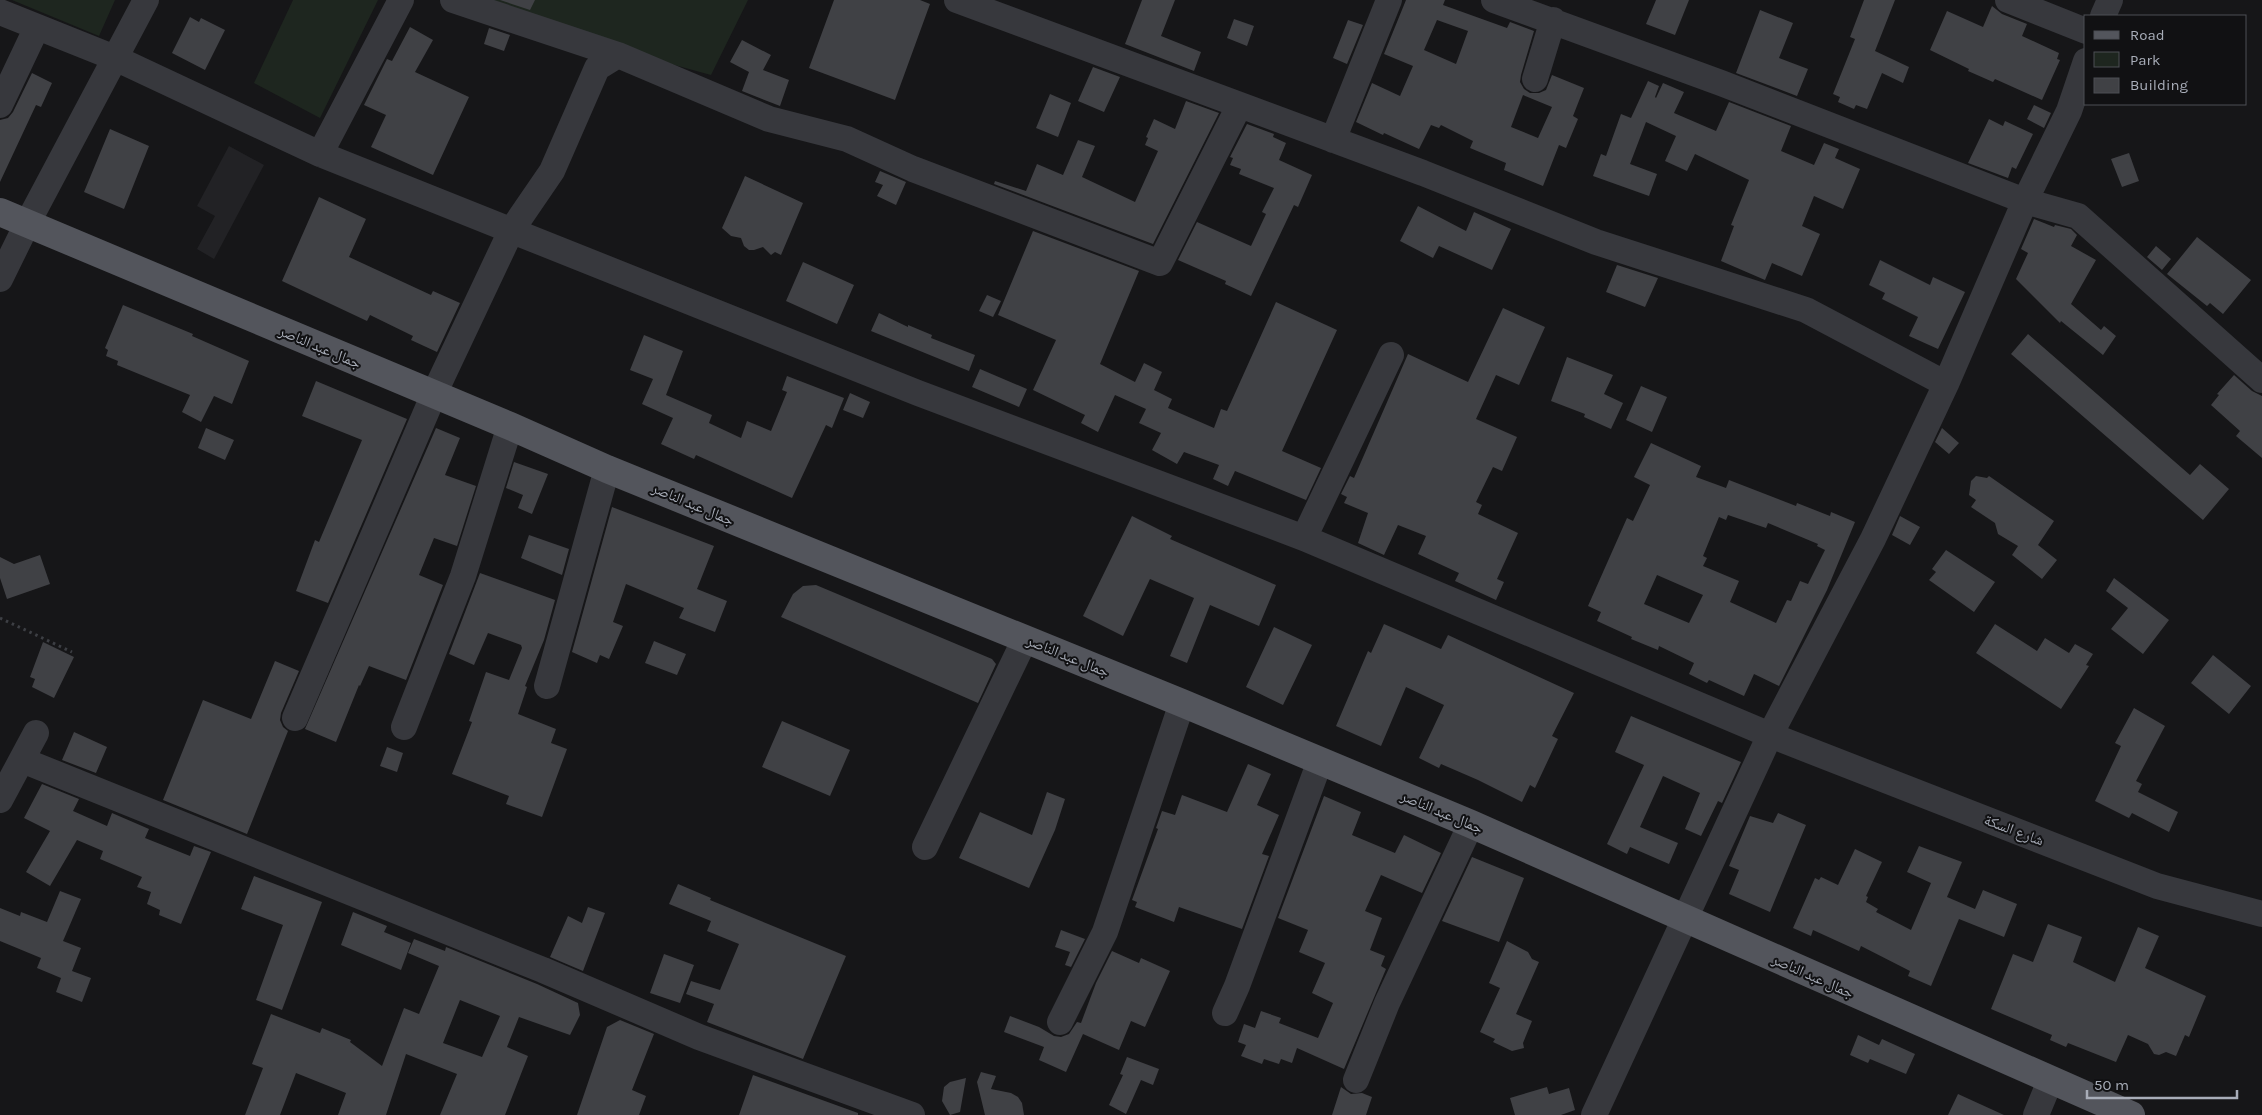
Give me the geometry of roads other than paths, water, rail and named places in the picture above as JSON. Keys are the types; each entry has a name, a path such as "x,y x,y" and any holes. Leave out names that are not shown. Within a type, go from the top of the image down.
{"main road":[{"name":"جمال عبد الناصر","path":"0,212 510,426 607,469 1182,703 1472,824 2050,1081 2131,1115"}],"street":[{"path":"0,278 146,0"},
{"path":"320,154 401,0"},
{"path":"453,0 618,55 769,119 847,139 913,169 1160,263 1239,106"},
{"path":"957,0 1423,173 1596,242 1806,310 1946,384"},
{"path":"1333,140 1389,0"},
{"path":"1494,0 1553,20 2025,201 2078,216 2262,380"},
{"path":"2008,0 2084,30"},
{"path":"2103,15 2110,0"},
{"name":"شارع السكة","path":"0,12 115,58 320,154 918,393 1304,538 1770,735 2157,886 2262,914"},
{"path":"1536,79 1553,20"},
{"path":"0,105 37,27"},
{"path":"295,718 434,394 511,231 552,171 596,68 618,55"},
{"path":"1594,1115 1770,735 1873,539 1946,384 2025,201 2069,111 2084,67"},
{"path":"1304,538 1391,355"},
{"path":"404,727 462,576 510,426"},
{"path":"547,686 607,469"},
{"path":"926,847 1025,639"},
{"path":"1060,1022 1105,932 1182,703"},
{"path":"0,800 36,733"},
{"path":"22,760 543,970 699,1037 912,1115"},
{"path":"1225,1013 1237,986 1320,761"},
{"path":"1356,1080 1387,1003 1472,824"},
{"path":"2036,1115 2050,1081"}]}
